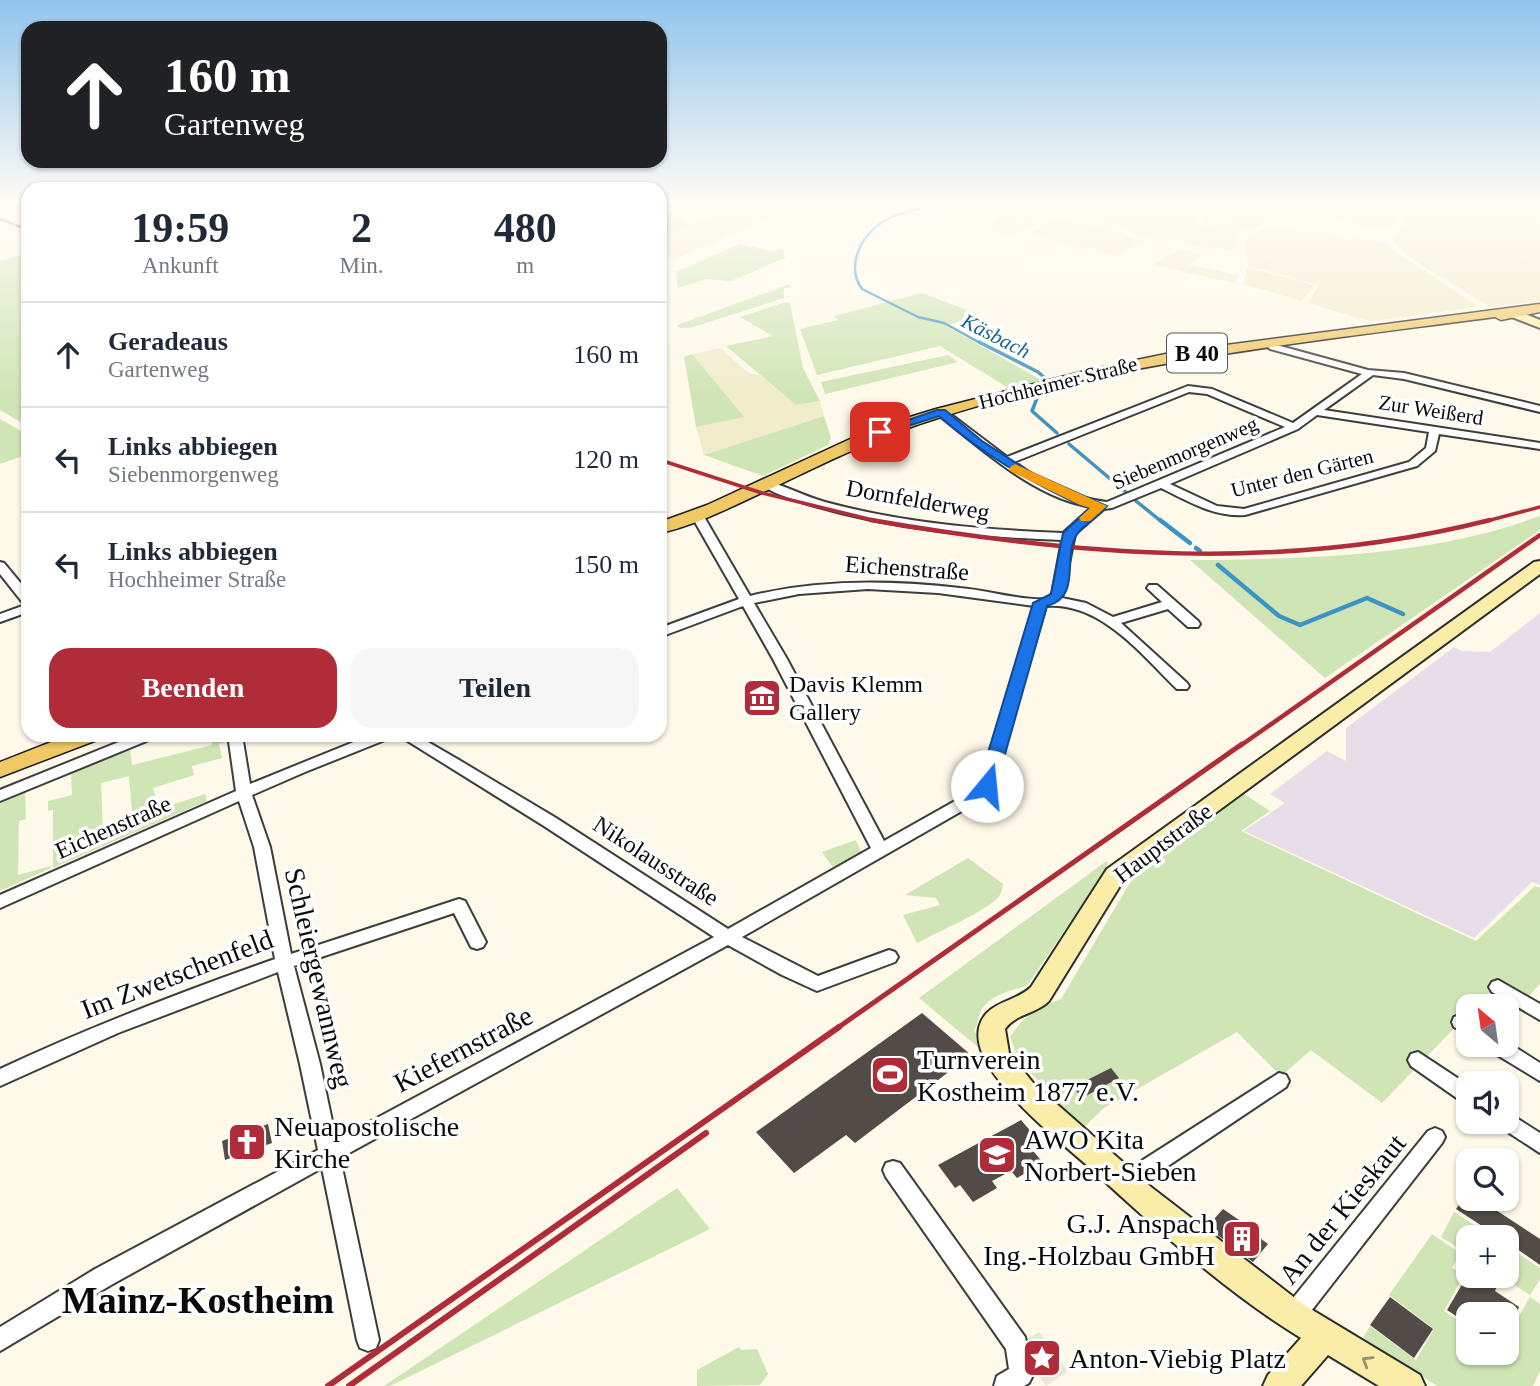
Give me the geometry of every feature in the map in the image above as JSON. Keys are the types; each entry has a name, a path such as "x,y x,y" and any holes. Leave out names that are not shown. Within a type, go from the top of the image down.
{"main road":[{"name":"Hochheimer Straße","path":"667,526 697,515 862,439 941,412 1140,362 1540,308"},
{"path":"0,770 71,742"}],"street":[{"path":"1518,312 1540,322"},
{"path":"1273,347 1368,373 1404,376 1540,409"},
{"name":"Siebenmorgenweg","path":"941,412 1004,462 1085,503 1100,506 1116,504 1294,427 1368,373"},
{"path":"1004,462 1195,389 1209,391 1294,427"},
{"name":"Zur Weißerd","path":"1316,412 1540,446"},
{"name":"Unter den Gärten","path":"1162,484 1214,509 1245,512 1413,464 1431,449 1435,430"},
{"name":"Dornfelderweg","path":"765,483 784,493 820,503 936,527 992,534 1068,537"},
{"path":"1068,537 1074,528 1100,506"},
{"path":"697,515 780,659 880,849"},
{"name":"Kiefernstraße","path":"0,1340 103,1277 728,937 958,807 987,786 1046,602 1058,595 1068,537"},
{"path":"0,566 21,592"},
{"name":"Hauptstraße","path":"1409,1386 1293,1316 1125,1183 1012,1077 993,1045 992,1028 1001,1014 1034,1000 1040,994 1115,875 1540,566"},
{"name":"Eichenstraße","path":"667,630 746,601 815,587 864,585 916,588 1087,606 1111,622 1182,685"},
{"path":"1153,588 1193,624"},
{"path":"1111,622 1170,604"},
{"path":"0,618 21,610"},
{"path":"0,796 132,742"},
{"path":"236,742 244,794"},
{"name":"Eichenstraße","path":"0,902 300,768 367,742"},
{"name":"Nikolausstraße","path":"417,742 540,814 728,937 817,984 889,957"},
{"name":"Schleiergewannweg","path":"244,794 262,847 284,962 310,1064 368,1340"},
{"name":"Im Zwetschenfeld","path":"0,1078 138,1016 284,962 459,905 477,942"},
{"path":"1498,987 1540,1013"},
{"path":"1515,1057 1540,1073"},
{"path":"1418,1060 1456,1087"},
{"path":"1125,1183 1279,1081"},
{"path":"1519,1129 1540,1144"},
{"name":"An der Kieskaut","path":"1293,1316 1435,1138"},
{"path":"893,1170 1017,1345 1021,1375 1005,1384 1006,1386"},
{"path":"1279,1386 1324,1336"}],"shaded area":[{"path":"1161,267 1197,267 1238,275 1235,283"},
{"path":"1251,267 1418,267 1476,305 1471,308 1370,321 1308,303 1319,285"},
{"path":"1424,267 1540,267 1540,301 1490,307"},
{"path":"1247,268 1314,285 1302,301 1243,284"},
{"path":"720,348 749,373 760,375 796,405 820,401 824,416 704,455 696,427 743,417 692,354"},
{"path":"1540,613 1540,885 1532,882 1474,938 1244,831 1285,803 1270,794 1327,751 1346,761 1346,728 1454,647 1462,651 1490,652"},
{"name":"Anton-Viebig Platz","path":"1039,1332 1068,1371 1046,1386 1017,1345"}],"green space":[{"path":"0,267 21,267 21,422 0,410"},
{"path":"688,267 765,267 731,281 706,279 678,288 676,272"},
{"path":"790,284 789,288 784,288 784,298 690,328 680,328 677,325"},
{"path":"922,293 978,314 946,326 1043,381 1010,389 940,346 817,375 800,329 838,320 834,316"},
{"path":"790,303 803,368 820,401 796,405 726,346 773,336 740,317"},
{"path":"692,354 744,417 696,427 684,357"},
{"path":"948,355 958,362 825,394 821,382"},
{"path":"824,416 831,438 828,445 763,476 704,455"},
{"path":"0,419 21,431 21,456 0,464"},
{"path":"1540,516 1540,530 1325,678 1190,560 1322,556 1411,548 1498,530"},
{"path":"212,742 224,742 219,744 222,758 192,766 194,775 153,788 159,809 205,794 207,801 53,868 53,810 48,811 48,801 72,795 71,772 130,748 132,765 212,745","holes":["129,776 133,824 103,832 101,783"]},
{"path":"25,788 26,819 19,821 18,875 51,868 0,891 0,798"},
{"path":"1244,794 1270,811 1241,831 1476,941 1535,886 1540,888 1540,984 1526,999 1500,983 1489,994 1456,994 1456,1026 1382,1103 1311,1050 1281,1076 1237,1032 1104,1108 1083,1128 1018,1059 1010,1037 1020,1023 1032,1014 1061,999 1131,881"},
{"path":"856,840 862,854 835,870 822,852"},
{"path":"968,858 1003,884 1000,895 974,914 917,943 903,915 940,905 936,898 905,895"},
{"path":"1108,860 1107,867 1027,986 996,997 982,1009 974,1030 985,1053 919,998"},
{"path":"677,1188 710,1229 390,1386 384,1386"},
{"path":"1454,1212 1474,1225 1456,1225 1456,1246 1441,1237"},
{"path":"1432,1234 1456,1250 1456,1260 1452,1268 1456,1270 1457,1288 1444,1311 1456,1319 1456,1365 1519,1365 1519,1316 1530,1297 1540,1304 1540,1371 1533,1386 1437,1386 1363,1338 1370,1326 1416,1360 1434,1329 1389,1295"},
{"path":"1519,1254 1540,1268 1540,1279 1530,1295 1519,1288"},
{"path":"739,1347 741,1350 757,1349 768,1374 760,1385 697,1386 697,1370"}],"building":[{"name":"Turnverein Kostheim 1877 e.V.","path":"922,1013 971,1055 855,1143 846,1135 794,1173 756,1132"},
{"path":"1111,1068 1119,1078 1082,1098 1073,1087"},
{"name":"AWO Kita Norbert-Sieben","path":"1021,1120 1039,1141 1030,1147 1043,1163 1017,1178 1011,1171 992,1181 997,1188 973,1202 960,1185 955,1188 938,1165"},
{"name":"Neuapostolische Kirche","path":"268,1124 272,1143 225,1160 222,1141"},
{"name":"G.J. Anspach Ing.-Holzbau GmbH","path":"1223,1209 1258,1233 1256,1235 1268,1244 1253,1262 1207,1227"},
{"path":"1459,1211 1497,1211 1519,1225 1481,1225"},
{"path":"1519,1225 1540,1239 1540,1265 1519,1250"},
{"path":"1460,1288 1496,1288 1495,1291 1512,1302 1456,1302 1456,1316 1447,1310"},
{"path":"1390,1297 1433,1329 1414,1358 1370,1325"}],"waterway":[{"name":"Käsbach","path":"855,267 862,289 918,317 944,323 982,344"},
{"name":"Käsbach","path":"979,342 1038,372 1046,379"},
{"name":"Käsbach","path":"1039,393 1032,411 1057,433"},
{"name":"Käsbach","path":"1069,444 1127,493"},
{"name":"Käsbach","path":"1136,501 1162,522"},
{"name":"Käsbach","path":"1160,520 1190,543"},
{"name":"Käsbach","path":"1196,548 1200,551"},
{"name":"Käsbach","path":"1218,565 1279,616 1300,625 1367,598 1403,614"}],"railway":[{"path":"667,462 762,493 877,521"},
{"path":"1483,522 1540,507"},
{"path":"871,520 877,521"},
{"path":"877,521 1027,543 1104,550 1258,553 1412,537 1490,520"},
{"path":"877,521 881,522"},
{"path":"1240,746 1540,535"},
{"path":"836,1029 1242,744"},
{"path":"328,1386 839,1027"},
{"path":"349,1386 706,1133"}],"slow traffic":[{"path":"1015,468 1085,503 1100,506 1086,518"}],"place":[{"name":"Davis Klemm Gallery","path":"762,698"},
{"name":"Turnverein Kostheim 1877 e.V.","path":"890,1075"},
{"name":"Neuapostolische Kirche","path":"247,1142"},
{"name":"AWO Kita Norbert-Sieben","path":"997,1155"},
{"name":"G.J. Anspach Ing.-Holzbau GmbH","path":"1242,1239"},
{"name":"Anton-Viebig Platz","path":"1042,1358"}],"district":[{"name":"Mainz-Kostheim","path":"198,1300"}],"route":[{"path":"880,432 941,412 1004,462 1085,503 1100,506 1069,533 1058,595 1041,603 987,786"}]}
